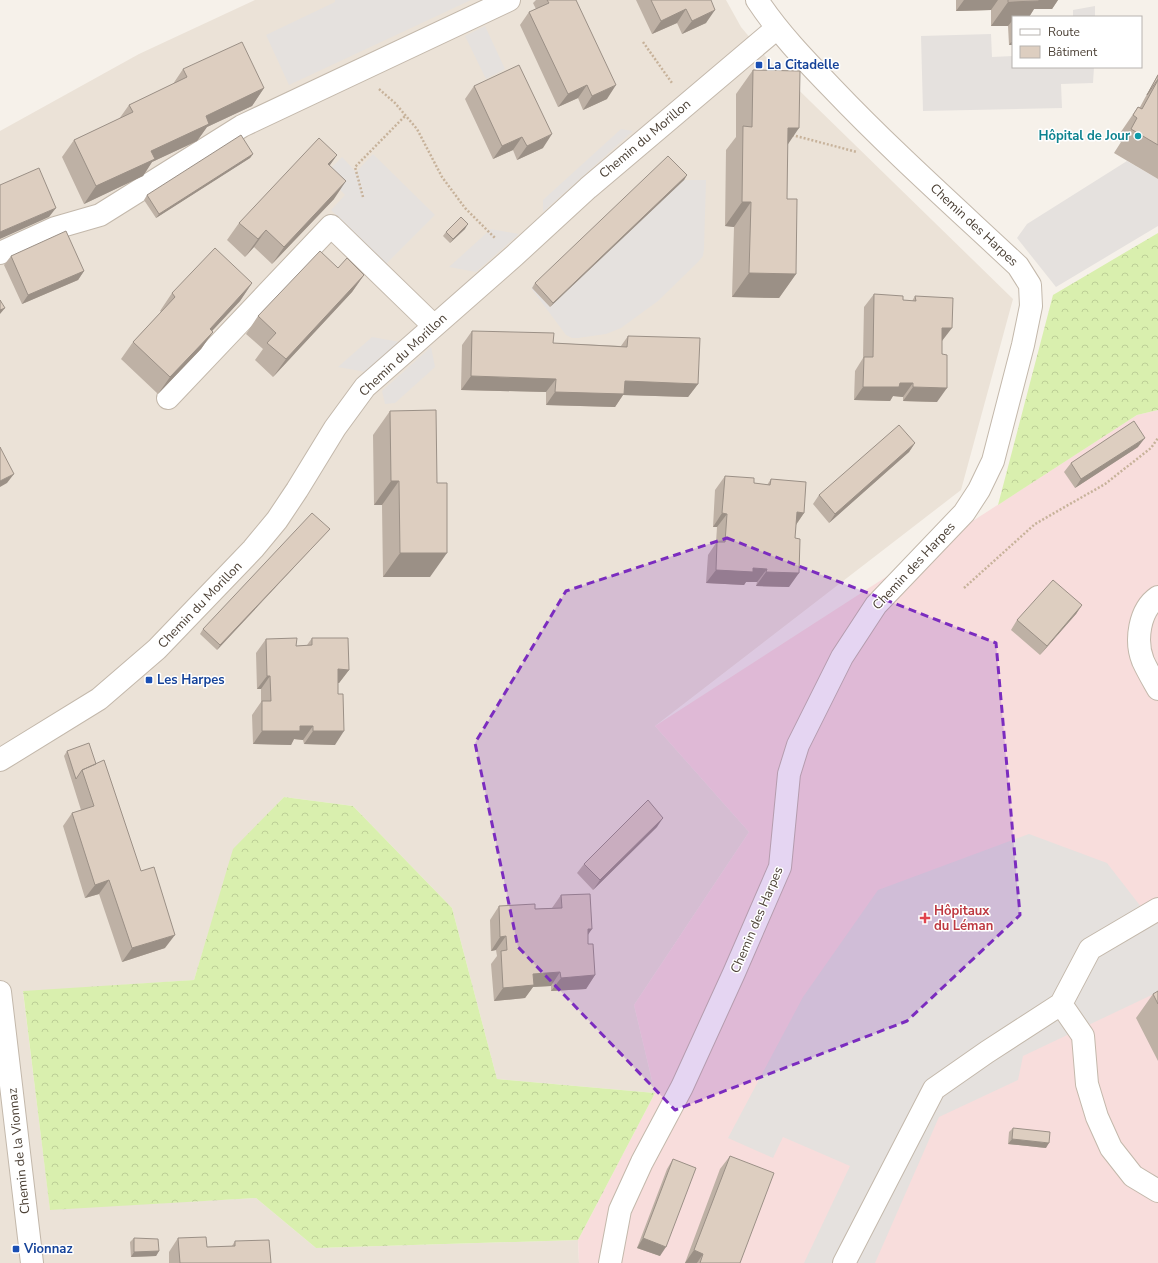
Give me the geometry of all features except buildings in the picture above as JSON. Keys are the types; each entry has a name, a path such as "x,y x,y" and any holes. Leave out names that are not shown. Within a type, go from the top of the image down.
{"street":[{"path":"0,253 55,228 100,215 234,130 509,0"},
{"path":"757,0 777,28"},
{"name":"Chemin du Morillon","path":"0,760 99,699 157,650 188,619 277,520 298,490 335,428 365,387 514,256 588,188 777,28"},
{"name":"Chemin des Harpes","path":"610,1263 620,1210 642,1162 682,1087 780,867 789,774 798,745 842,657 876,605 964,513 979,490 993,460 1023,345 1031,306 1030,285 1018,266 876,134 777,28"},
{"path":"168,398 331,226 434,326"},
{"path":"1158,597 1146,611 1141,624 1139,636 1144,661 1158,689"},
{"path":"844,1263 934,1090 987,1052 1061,1004 1090,948 1158,909"},
{"name":"Chemin de la Vionnaz","path":"0,992 8,1133 32,1263"},
{"path":"1061,1004 1083,1036 1086,1084 1097,1117 1111,1148 1133,1176 1158,1190"}],"path":[{"path":"644,42 687,103"},
{"path":"353,74 382,91 406,115 426,144 442,176 464,208 514,256"},
{"path":"363,197 355,167 406,115"},
{"path":"790,134 860,153"},
{"path":"964,588 1035,524 1105,484 1151,448 1158,438"}],"highlighted area":[{"path":"727,538 996,643 1020,915 907,1021 675,1110 518,947 475,743 566,591"}],"shaded area":[{"path":"255,0 726,0 741,27 771,63 1013,299 961,490 655,726 749,832 634,1005 655,1093 497,1079 452,908 353,806 284,797 234,849 194,980 23,992 50,1209 256,1198 316,1248 578,1240 579,1263 0,1263 0,131 139,54"},
{"path":"335,0 471,0 289,85 266,35 335,2"},
{"path":"1095,6 1095,16 1073,16 1073,10"},
{"path":"485,26 505,69 486,79 465,36"},
{"path":"991,34 992,57 1012,56 1012,68 1094,68 1093,83 1061,84 1062,108 923,111 921,36"},
{"path":"621,129 633,131 543,212 543,200"},
{"path":"373,154 435,215 386,264 331,210 345,195 325,174 342,157 356,172"},
{"path":"665,160 684,180 706,180 703,256 658,301 621,328 606,334 578,338 572,338 566,335 531,288"},
{"path":"1127,161 1158,179 1158,226 1056,287 1017,238 1027,224"},
{"path":"491,229 519,234 476,272 449,267"},
{"path":"372,337 400,342 366,372 338,367"},
{"path":"431,347 435,367 395,403 385,404 382,391"},
{"name":"Hôpitaux du Léman","path":"1158,410 1158,1263 579,1263 578,1240 655,1093 634,1005 749,832 655,726 1137,415"},
{"path":"1029,834 1107,863 1152,921 1158,918 1158,992 1023,1056 1018,1080 939,1117 875,1263 804,1263 850,1166 783,1137 773,1158 728,1138 803,997 878,890"}],"green space":[{"path":"1158,233 1158,410 1137,415 998,505 1053,295"},
{"path":"284,797 353,806 452,908 497,1079 655,1093 578,1240 316,1248 256,1198 50,1210 23,991 194,980 233,849"}],"place":[{"name":"La Citadelle","path":"759,65"},
{"name":"Hôpital de Jour","path":"1138,136"},
{"name":"Les Harpes","path":"149,680"},
{"name":"Hôpitaux du Léman","path":"925,918"},
{"name":"Vionnaz","path":"16,1249"}]}
